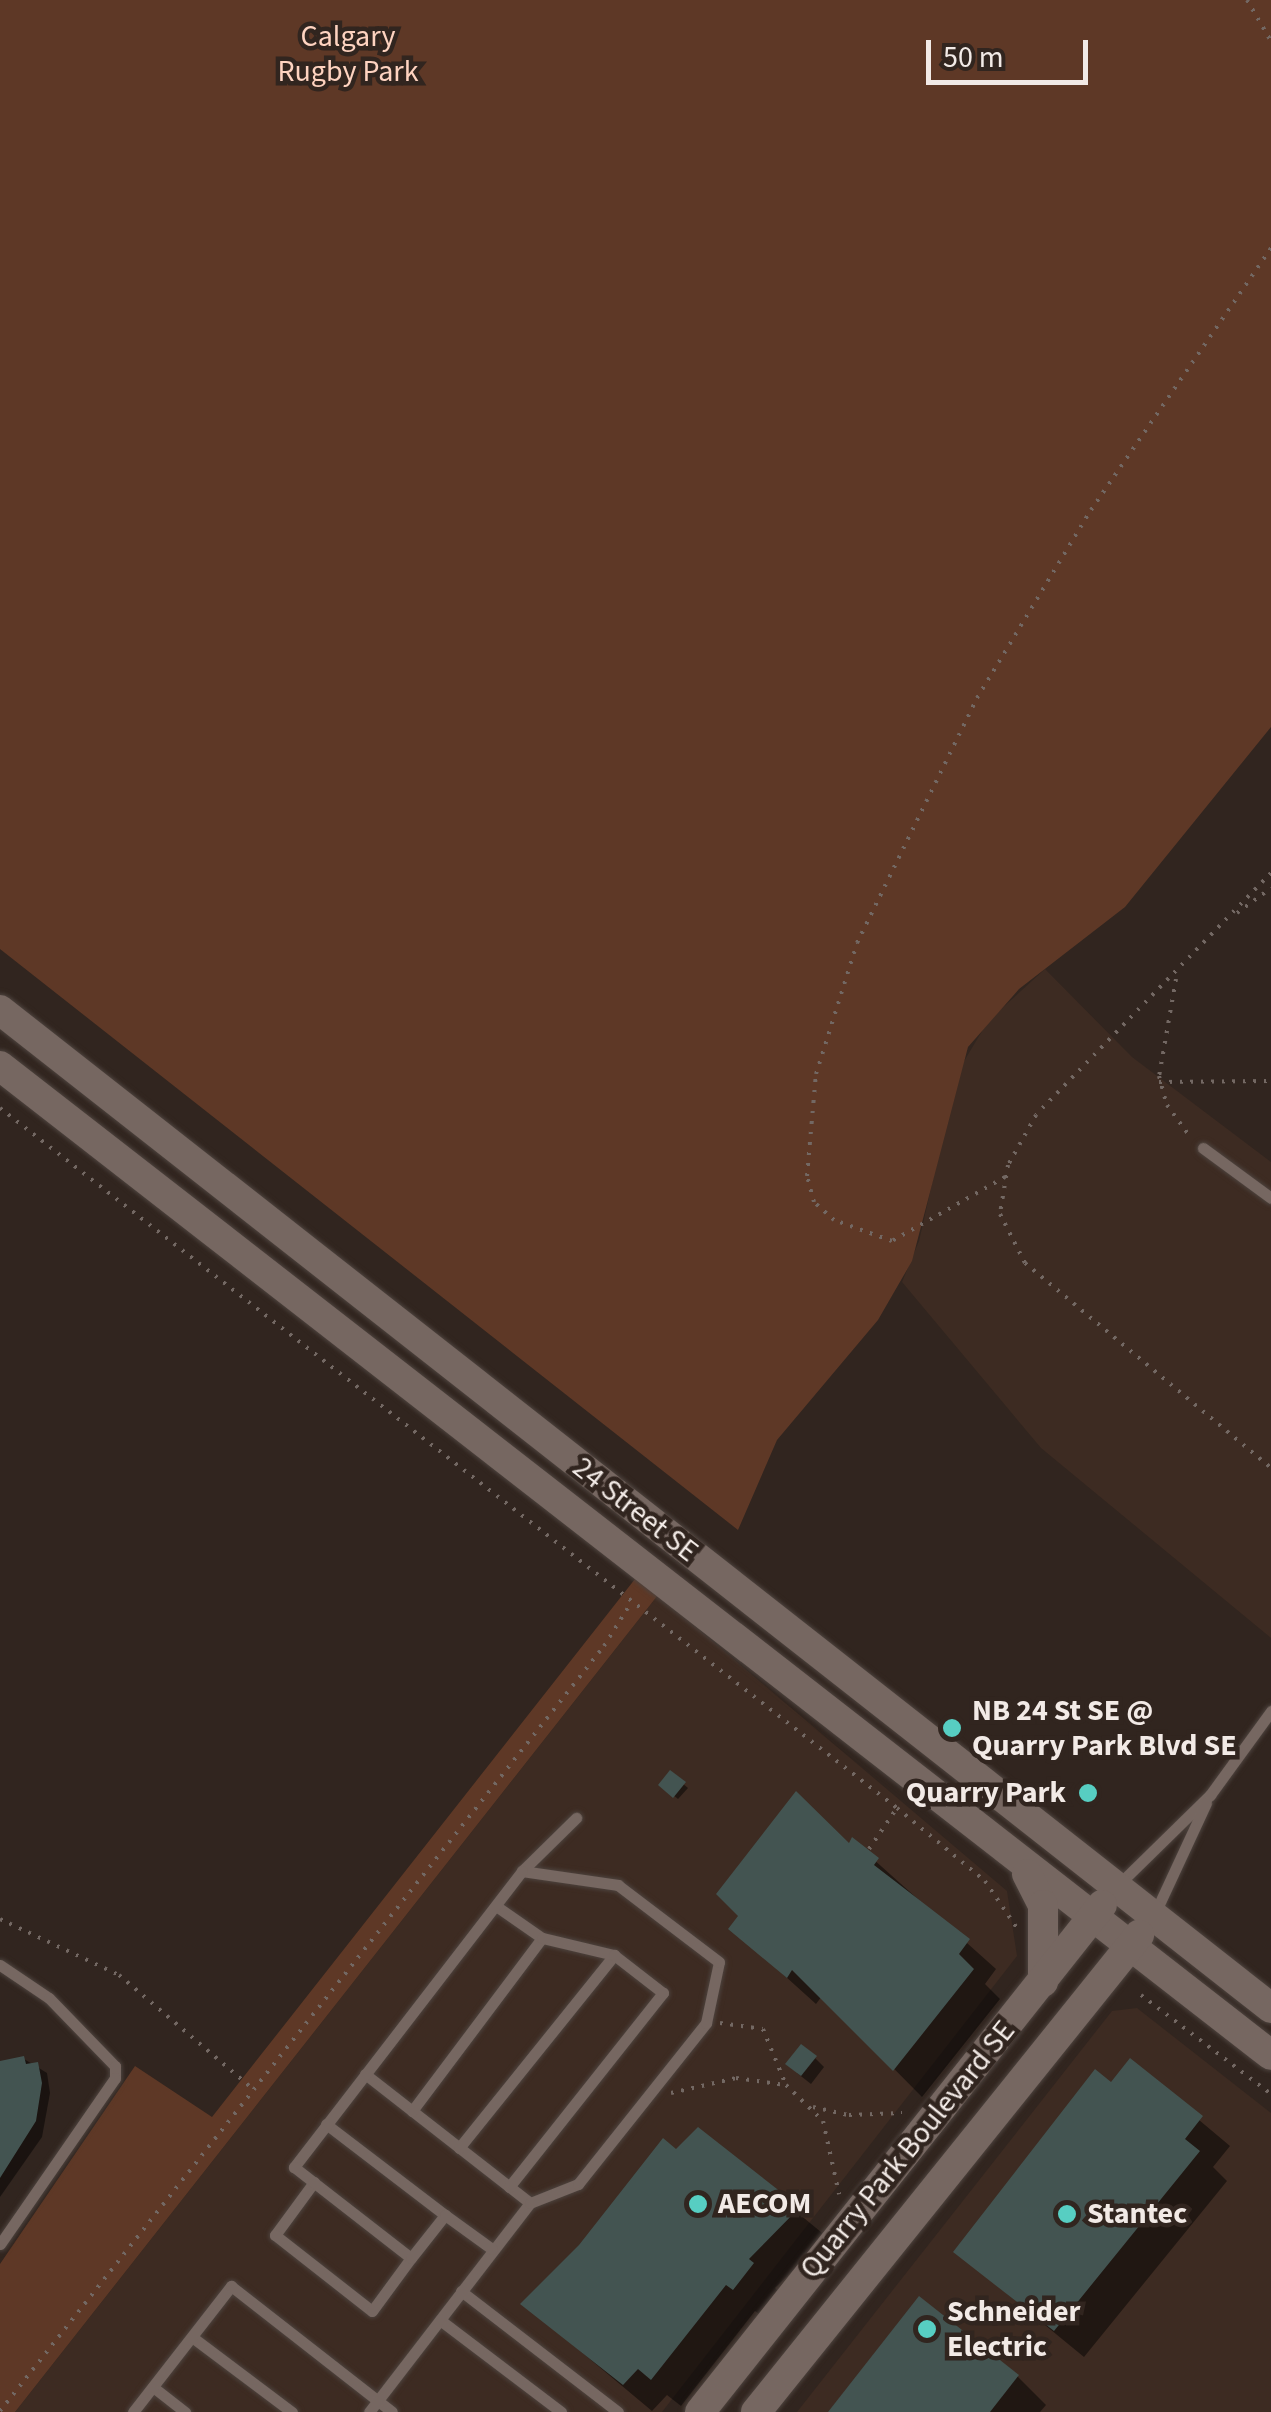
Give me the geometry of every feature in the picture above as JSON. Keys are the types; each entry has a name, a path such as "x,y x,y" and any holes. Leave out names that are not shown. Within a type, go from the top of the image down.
{"main road":[{"name":"24 Street SE","path":"0,1010 1271,2008"},
{"name":"24 Street SE","path":"0,1066 1090,1920 1271,2055"},
{"path":"1023,1866 1043,1905 1044,1982"},
{"name":"Quarry Park Boulevard SE","path":"700,2412 1044,1982 1114,1888"},
{"name":"Quarry Park Boulevard SE","path":"756,2412 1154,1917"}],"lane":[{"path":"1202,1148 1271,1198"},
{"path":"1114,1888 1210,1796 1271,1711"},
{"path":"1154,1917 1210,1796"},
{"path":"411,2258 294,2166 522,1871 576,1818"},
{"path":"373,2407 530,2203 578,2184 706,2023 719,1962 618,1885 522,1871"},
{"path":"496,1906 542,1938 614,1954 663,1993 509,2186"},
{"path":"412,2111 542,1938"},
{"path":"459,2148 614,1954"},
{"path":"0,1965 48,1998 115,2066 115,2078 0,2244"},
{"path":"365,2074 530,2203"},
{"path":"326,2124 492,2250"},
{"path":"314,2182 275,2235 372,2310 445,2215"},
{"path":"134,2412 232,2286 373,2407 392,2412"},
{"path":"461,2291 618,2412"},
{"path":"440,2320 561,2412"},
{"path":"192,2337 292,2412"},
{"path":"153,2387 185,2412"}],"path":[{"path":"1247,0 1271,41"},
{"path":"1005,1177 892,1241 834,1220 814,1202 806,1176 816,1074 857,943 977,698 1091,510 1271,248"},
{"path":"1271,873 1036,1115 1005,1177 1000,1214 1025,1263 1271,1468"},
{"path":"1230,919 1271,888"},
{"path":"1176,975 1159,1082 1173,1116 1202,1148"},
{"path":"1159,1082 1271,1081"},
{"path":"0,1108 897,1808 984,1881 1017,1928"},
{"path":"0,2410 604,1646 632,1602"},
{"path":"868,1849 897,1808"},
{"path":"0,1919 120,1975 252,2088"},
{"path":"1140,1995 1271,2094"},
{"path":"706,2023 762,2029 786,2085 814,2107 830,2136 839,2195"},
{"path":"647,2100 736,2078 786,2085"},
{"path":"814,2107 850,2115 904,2112"}],"shaded area":[{"path":"1045,969 1132,1057 1271,1162 1271,1638 1041,1448 902,1282 919,1241 957,1073 988,1021"},
{"path":"658,1595 1007,1891 1017,1956 662,2412 15,2412"},
{"path":"1137,2008 1271,2113 1271,2412 797,2412 1112,2011"}],"green space":[{"name":"Calgary Rugby Park","path":"0,0 1271,0 1271,727 1125,907 1019,989 968,1047 912,1261 878,1320 777,1440 738,1530 0,949"},
{"path":"635,1579 658,1595 15,2412 0,2412 0,2264 135,2066 212,2117"}],"building":[{"path":"670,1770 686,1782 673,1798 658,1785"},
{"path":"796,1791 849,1843 852,1837 879,1858 874,1865 970,1939 959,1954 974,1969 893,2071 792,1970 787,1978 728,1929 738,1916 716,1894"},
{"path":"801,2044 817,2056 801,2076 785,2064"},
{"path":"24,2056 26,2064 38,2062 42,2083 36,2121 0,2178 0,2061"},
{"name":"Stantec","path":"1130,2058 1203,2116 1185,2139 1200,2151 1054,2331 953,2252 1095,2069 1111,2082"},
{"path":"698,2127 800,2207 749,2259 754,2263 733,2290 726,2285 651,2380 638,2369 623,2385 520,2304 579,2245 663,2138 676,2149"},
{"name":"Schneider Electric","path":"919,2296 1019,2375 990,2412 828,2412"}],"place":[{"name":"NB 24 St SE @ Quarry Park Blvd SE","path":"952,1728"},
{"name":"Quarry Park","path":"1088,1793"},
{"name":"AECOM","path":"698,2204"},
{"name":"Stantec","path":"1067,2214"},
{"name":"Schneider Electric","path":"927,2329"}]}
